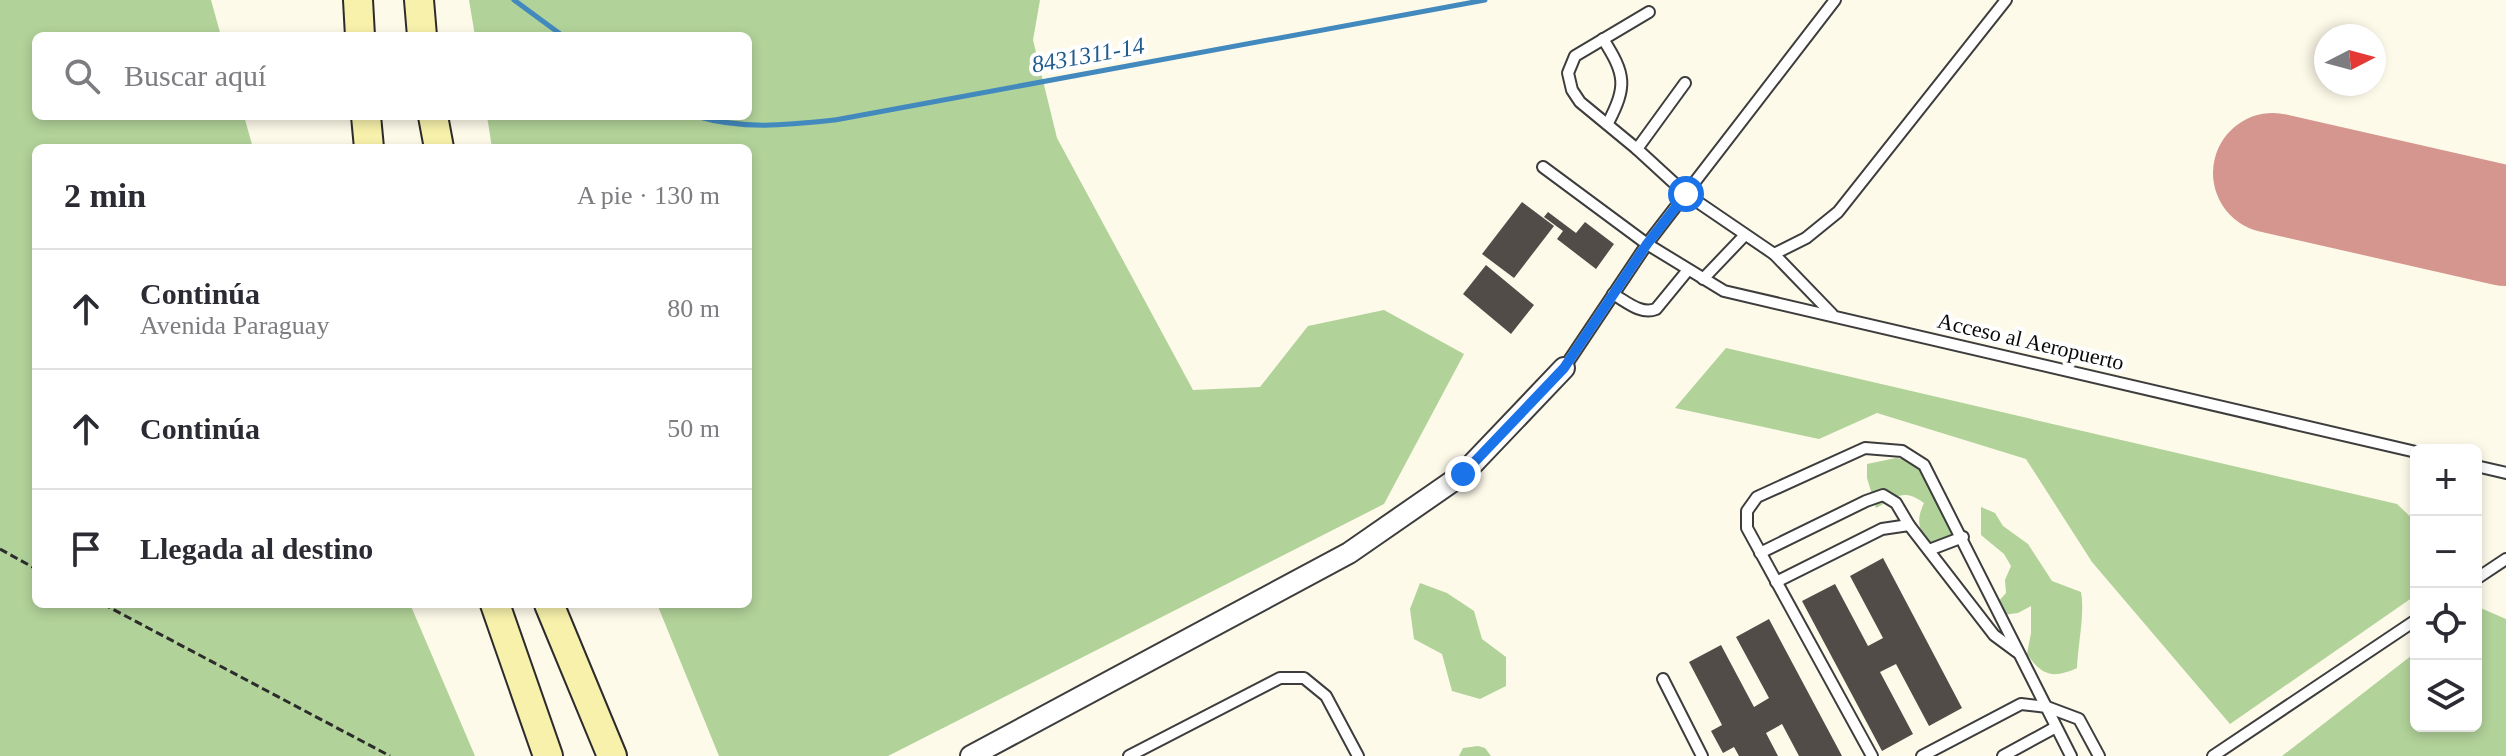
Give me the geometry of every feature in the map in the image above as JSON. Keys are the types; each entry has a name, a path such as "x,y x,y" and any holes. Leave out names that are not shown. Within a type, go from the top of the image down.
{"street":[{"path":"358,0 360,32"},
{"path":"419,0 422,32"},
{"path":"366,120 369,144"},
{"path":"434,120 438,144"},
{"path":"971,756 1349,553 1463,474 1564,368"},
{"path":"496,608 548,756"},
{"path":"551,608 612,756"}],"lane":[{"path":"1564,368 1647,244 1835,0"},
{"path":"1774,254 1806,238 1838,212 2006,0"},
{"path":"1649,12 1575,56 1568,73 1572,90 1594,116 1608,123 1686,194 1774,254 1834,315"},
{"path":"1603,39 1613,54 1623,87 1608,123"},
{"path":"1637,149 1685,83"},
{"name":"Acceso al Aeropuerto","path":"1543,167 1647,244 1724,291 2410,451"},
{"path":"1703,279 1744,236"},
{"path":"1613,294 1641,310 1650,311 1656,309 1688,270"},
{"path":"1872,756 1747,528 1747,511 1757,497 1865,448 1902,451 1924,465 2071,756"},
{"path":"2482,467 2505,473"},
{"path":"1760,553 1883,495 1896,503 1909,525 1994,635 2019,654"},
{"path":"1776,582 1882,529 1909,525"},
{"path":"1929,550 1963,537"},
{"path":"2482,575 2506,559"},
{"path":"2213,756 2410,624"},
{"path":"1129,756 1280,678 1304,678 1326,696 1358,756"},
{"path":"1663,679 1702,756"},
{"path":"1922,756 2021,704 2047,707 2079,719 2099,756"},
{"path":"2003,756 2056,727"}],"path":[{"path":"0,549 32,567"},
{"path":"111,608 390,756"}],"green space":[{"path":"0,0 211,0 220,32 32,32 32,120 245,120 252,144 32,144 32,608 412,608 475,756 0,756"},
{"path":"469,0 1040,0 1033,40 1057,138 1193,390 1260,387 1308,326 1384,310 1464,354 1384,504 888,756 719,756 659,608 752,608 752,144 491,144 488,120 752,120 752,32 474,32"},
{"path":"1726,348 2397,504 2410,516 2410,599 2230,724 2092,562 2026,459 1877,413 1819,439 1675,408"},
{"path":"1896,458 1910,460 1922,469 1933,496 1952,518 1954,532 1943,542 1929,544 1925,539 1919,519 1924,503 1917,498 1900,496 1876,508 1867,478 1867,464"},
{"path":"1981,507 1995,513 2003,526 2028,544 2052,581 2081,592 2082,619 2077,668 2061,674 2049,673 2038,667 2027,654 2031,606 2018,613 2003,615 1997,603 2006,593 2005,580 2011,566 2004,554 1981,535"},
{"path":"1420,583 1447,593 1474,611 1482,639 1506,657 1506,686 1480,699 1452,691 1442,654 1414,639 1410,609"},
{"path":"2482,609 2506,619 2506,756 2282,756 2410,657 2410,732 2482,732"},
{"path":"1463,748 1485,748 1491,756 1459,756"}],"building":[{"path":"1522,202 1554,226 1514,278 1482,254"},
{"path":"1548,212 1576,233 1585,222 1614,244 1596,269 1557,239 1563,231 1544,217"},
{"path":"1486,265 1534,305 1511,334 1463,294"},
{"path":"1883,558 1962,708 1929,726 1896,664 1880,672 1913,734 1882,751 1802,601 1835,584 1868,646 1883,638 1850,576"},
{"path":"1769,619 1842,756 1799,756 1782,724 1766,733 1778,756 1739,756 1734,747 1723,753 1711,731 1722,725 1689,662 1721,645 1754,707 1769,698 1736,637"}],"waterway":[{"name":"8431311-14","path":"514,0 558,32"},
{"name":"8431311-14","path":"713,120 748,125 835,120 1485,0"}],"runway":[{"path":"2273,173 2506,226"}],"route":[{"path":"1463,474 1564,368 1647,244 1686,194"}]}
